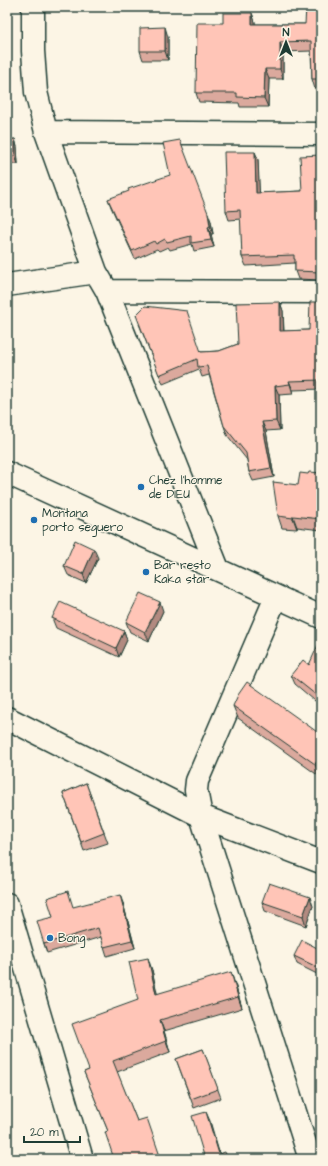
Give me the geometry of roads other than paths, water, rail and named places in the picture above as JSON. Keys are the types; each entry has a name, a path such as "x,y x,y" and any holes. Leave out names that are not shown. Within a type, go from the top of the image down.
{"street":[{"path":"33,7 33,51 36,92 46,132 96,272 107,291 218,569"},
{"path":"46,132 321,134"},
{"path":"7,284 96,272"},
{"path":"107,291 321,292"},
{"path":"7,473 321,617"},
{"path":"276,597 197,781 196,790 201,816 310,1159"},
{"path":"7,718 201,816 321,862"},
{"path":"7,904 82,1159"}],"place":[{"name":"Chez l'homme de DIEU","path":"141,487"},
{"name":"Montana porto seguero","path":"34,520"},
{"name":"Bar resto Kaka star","path":"146,572"},
{"name":"Bong","path":"50,938"}]}
